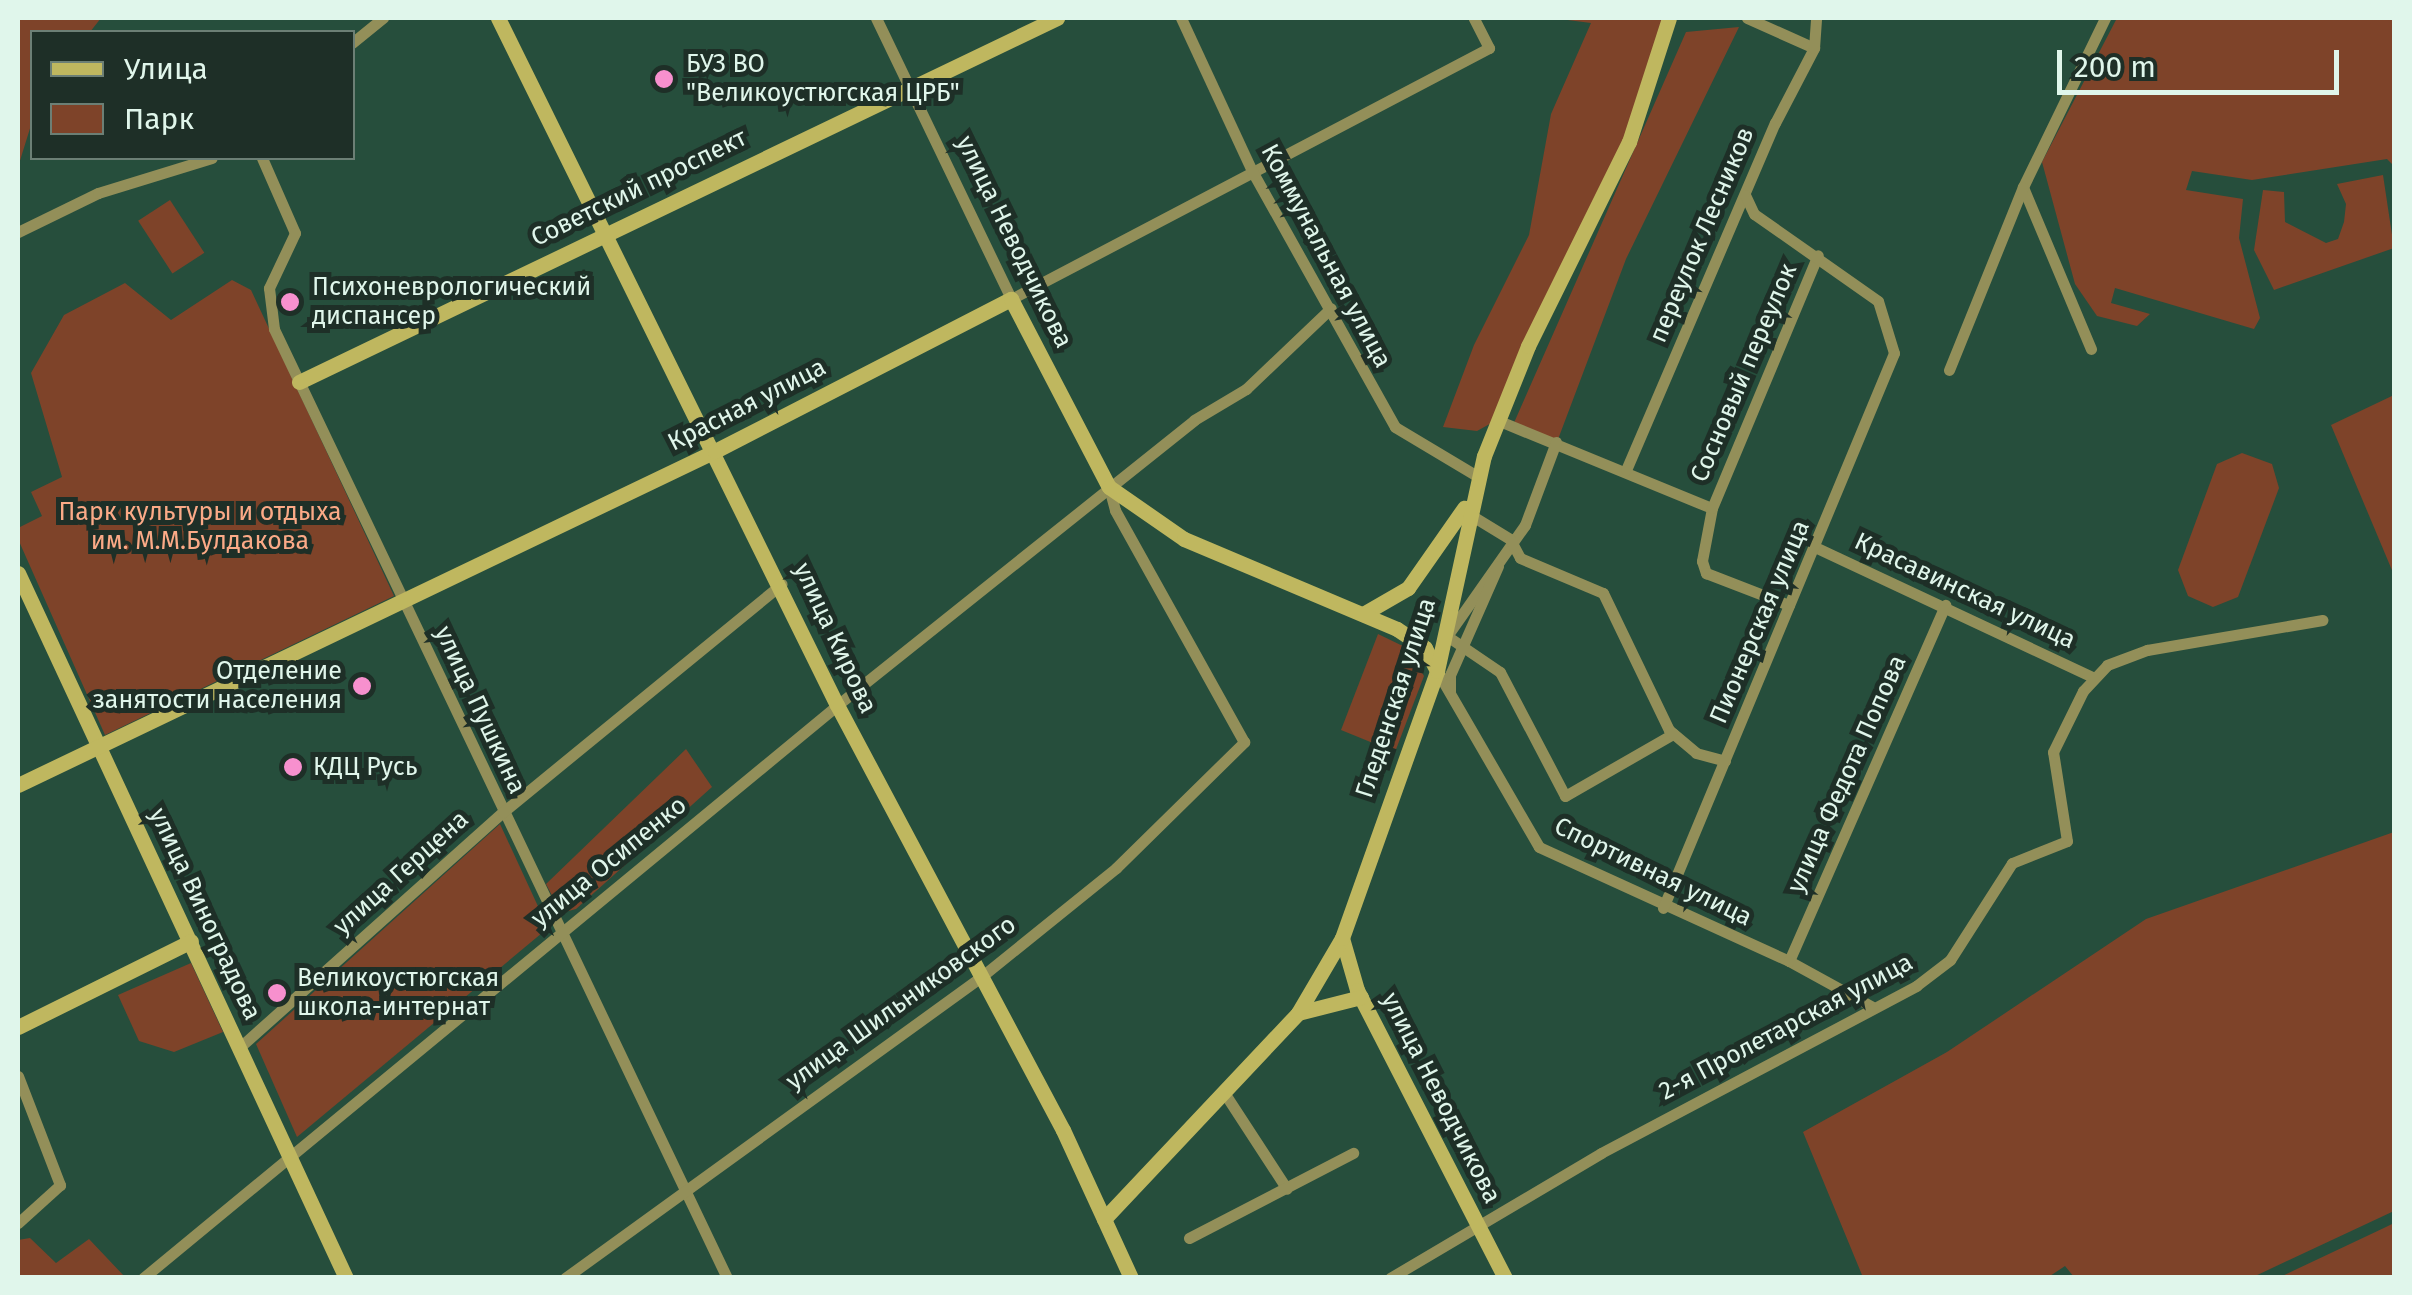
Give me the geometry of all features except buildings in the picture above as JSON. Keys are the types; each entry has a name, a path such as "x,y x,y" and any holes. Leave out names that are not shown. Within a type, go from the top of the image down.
{"main road":[{"name":"улица Кирова","path":"498,18 608,231 782,584 837,705 1132,1278"},
{"name":"Советский проспект","path":"300,382 1057,18"},
{"name":"Гледенская улица","path":"1104,1219 1298,1013 1342,938 1437,671 1475,481 1498,420 1628,142 1670,18"},
{"name":"Красная улица","path":"18,785 715,450 1011,299"},
{"name":"улица Неводчикова","path":"1011,299 1109,487 1184,539 1414,639 1437,671"},
{"path":"1364,614 1391,602 1430,565 1475,481"},
{"name":"улица Виноградова","path":"18,573 346,1278"},
{"name":"улица Неводчикова","path":"1342,938 1361,997 1505,1278"},
{"path":"18,1026 190,941"},
{"path":"1298,1013 1361,997"}],"street":[{"path":"355,40 384,18"},
{"name":"улица Неводчикова","path":"876,18 913,85 1011,299"},
{"name":"Коммунальная улица","path":"1181,18 1252,171 1394,427 1475,481"},
{"name":"Красная улица","path":"1011,299 1489,48 1474,18"},
{"path":"1747,18 1814,48"},
{"name":"переулок Лесников","path":"1626,470 1745,194 1814,48 1816,18"},
{"path":"1948,370 2022,187 2106,18"},
{"path":"18,232 98,193 205,160"},
{"name":"улица Пушкина","path":"263,160 295,232 266,306 559,932 727,1278"},
{"path":"2022,187 2090,349"},
{"path":"1745,194 1754,214 1818,255"},
{"name":"Пионерская улица","path":"1663,908 1817,548 1894,353 1878,301 1818,255"},
{"name":"Сосновый переулок","path":"1712,508 1818,255"},
{"name":"улица Осипенко","path":"144,1278 837,705 1194,420 1246,389 1331,308"},
{"path":"1498,420 1712,508 1706,573 1790,605"},
{"path":"1556,442 1524,525 1510,539 1446,636 1465,644 1500,672 1565,796 1674,734"},
{"name":"улица Неводчикова","path":"1109,487 1115,510 1244,742"},
{"path":"1469,514 1510,539 1520,558 1603,593 1674,734 1696,753 1725,762"},
{"path":"1450,695 1450,675 1510,539"},
{"name":"Красавинская улица","path":"1817,548 2093,677"},
{"name":"улица Герцена","path":"240,1047 503,812 782,584"},
{"name":"улица Федота Попова","path":"1790,961 1946,605"},
{"path":"2093,677 2147,650 2322,620"},
{"name":"Спортивная улица","path":"1437,671 1539,847 1663,908 1790,961 1871,1006"},
{"name":"2-я Пролетарская улица","path":"1390,1278 1478,1224 1871,1006 1916,986 1950,960 2012,862 2068,841 2050,764 2093,677"},
{"name":"улица Шильниковского","path":"566,1278 681,1188 980,977 1116,868 1244,742"},
{"path":"18,1076 60,1186 18,1224"},
{"path":"1225,1094 1287,1189"},
{"path":"1189,1238 1353,1153"}],"green space":[{"path":"18,18 101,18 92,30 30,30 30,128 18,167"},
{"path":"1552,18 1669,18 1644,101 1497,420 1477,431 1443,427 1474,345 1529,235 1551,114 1591,23"},
{"path":"2117,18 2394,18 2394,166 2387,159 2252,180 2192,171 2186,190 2243,199 2239,238 2260,318 2254,329 2115,288 2111,303 2150,314 2137,326 2097,316 2075,284 2042,162"},
{"path":"1739,27 1626,259 1557,442 1513,425 1686,32"},
{"path":"2383,175 2394,248 2274,290 2254,250 2263,190 2284,192 2285,222 2326,243 2338,239 2344,222 2346,204 2337,184"},
{"path":"170,200 204,253 172,274 138,221"},
{"name":"Парк культуры и отдыха им. М.М.Булдакова","path":"232,280 251,290 394,596 105,735 18,539 18,528 42,516 31,492 62,477 31,373 64,315 125,283 171,320"},
{"path":"2394,395 2394,575 2331,425"},
{"path":"2242,453 2272,464 2279,488 2238,597 2213,607 2188,596 2178,570 2217,464"},
{"path":"1378,634 1407,648 1424,676 1395,752 1341,730"},
{"path":"686,749 712,787 576,909 561,913 546,884"},
{"path":"500,824 548,928 297,1137 256,1044"},
{"path":"2394,832 2394,1211 2253,1277 2074,1277 2065,1266 2047,1278 1862,1275 1803,1132 1947,1052 2146,919"},
{"path":"191,963 223,1032 174,1052 139,1041 118,995"},
{"path":"2394,1223 2394,1277 2280,1277 2386,1227"},
{"path":"30,1238 56,1263 89,1239 125,1277 18,1277 18,1240"}],"place":[{"name":"БУЗ ВО \"Великоустюгская ЦРБ\"","path":"664,79"},
{"name":"Психоневрологический диспансер","path":"290,302"},
{"name":"Отделение занятости населения","path":"362,686"},
{"name":"КДЦ Русь","path":"293,767"},
{"name":"Великоустюгская школа-интернат","path":"277,993"}]}
